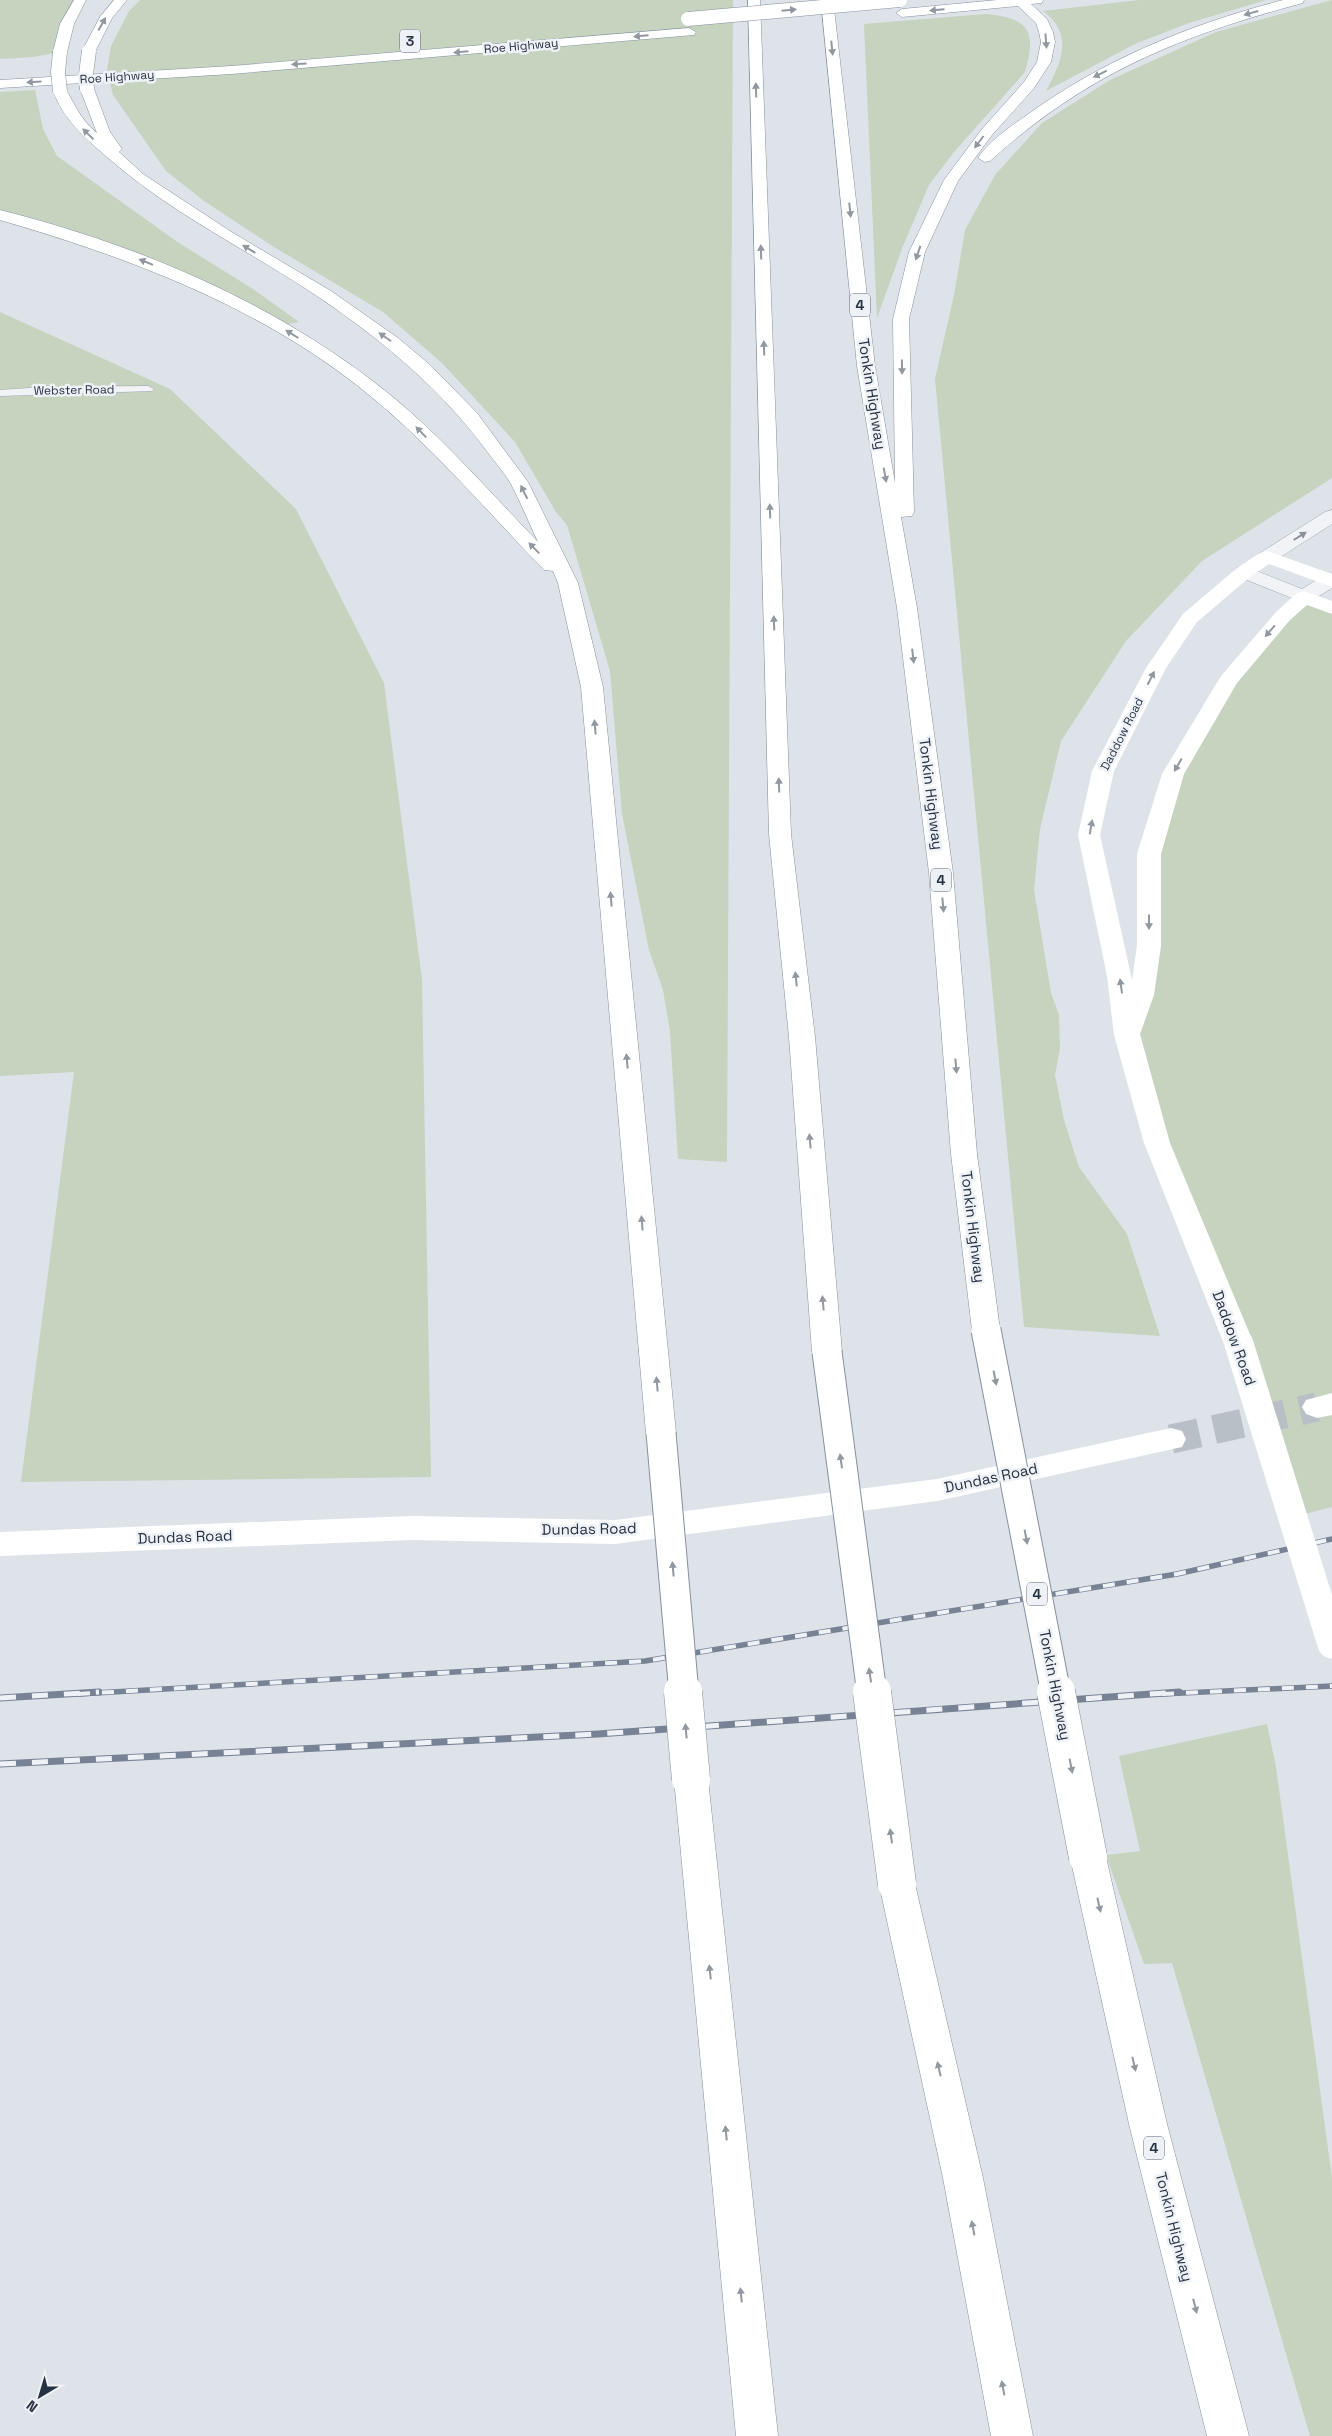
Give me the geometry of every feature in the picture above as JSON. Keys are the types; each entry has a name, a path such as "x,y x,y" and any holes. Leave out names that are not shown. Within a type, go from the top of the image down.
{"main road":[{"path":"80,0 67,24 60,52 58,72 60,91 66,106 81,127 138,177 220,232 325,294 392,342 423,368 472,417 519,482 568,583 592,687 691,1779 746,2344 759,2436"},
{"path":"121,0 106,17 89,51 86,74 87,89 103,132 138,177"},
{"path":"754,0 780,834 802,1036 827,1352 897,1884 964,2178 1012,2436"},
{"name":"Tonkin Highway","path":"827,0 866,366 907,608 941,873 964,1154 986,1330 1088,1857 1148,2124 1228,2436"},
{"name":"Roe Highway","path":"0,84 230,70 901,4 1040,0"},
{"path":"927,228 965,178 1009,134 1047,106 1090,79 1153,48 1218,22 1298,0"},
{"path":"907,608 901,319 917,252 951,180 987,132 1029,85 1044,62 1048,42 1046,32 1042,22 1020,1"},
{"name":"Roe Highway","path":"480,36 688,25"},
{"name":"Roe Highway","path":"47,66 104,63"},
{"path":"0,215 114,250 186,278 260,314 336,361 409,420 568,583"},
{"path":"1268,557 1331,580"},
{"name":"Daddow Road","path":"1268,557 1244,572 1190,618 1156,668 1103,771 1089,835 1119,976 1128,1035 1157,1143 1239,1344 1332,1644"},
{"path":"1128,1035 1142,994 1149,946 1150,854 1173,774 1228,680 1283,616 1304,597 1332,608"},
{"name":"Dundas Road","path":"0,1544 412,1528 615,1532 936,1490 1171,1439"}],"street":[{"name":"Daddow Road","path":"1268,557 1332,516"},
{"path":"1244,572 1304,597 1331,580"}],"lane":[{"name":"Webster Road","path":"0,393 45,390 148,389"}],"green space":[{"path":"0,0 80,0 60,52 33,57 0,59"},
{"path":"140,0 733,0 727,1162 678,1159 670,1031 663,990 649,950 622,814 610,671 567,525 556,512 515,442 442,363 383,312 274,247 204,201 166,171 113,95 107,70 111,46 129,11"},
{"path":"1139,0 1266,0 1189,23 1137,43 1046,91 1057,70 1062,49 1062,39 1059,29 1053,20 1043,11"},
{"path":"1332,0 1332,478 1202,561 1126,641 1061,741 1040,829 1034,890 1051,993 1059,1015 1060,1048 1055,1075 1064,1120 1079,1167 1127,1234 1160,1336 1024,1327 935,379 954,295 965,230 995,175 1042,123 1110,80 1216,32"},
{"path":"986,14 1012,19 1026,29 1030,46 1025,72 954,152 929,185 903,246 877,318 864,24"},
{"path":"35,90 43,129 57,156 179,243 253,289 299,322 283,325 230,297 0,214 0,92"},
{"path":"0,312 170,389 296,509 384,683 422,980 431,1477 21,1482 74,1072 0,1076"},
{"path":"1304,597 1332,608 1332,1507 1293,1517 1127,1035 1149,854 1173,774 1228,680"},
{"path":"1267,1724 1276,1767 1332,2178 1332,2436 1310,2436 1172,1963 1144,1964 1106,1855 1140,1851 1119,1756"}],"tunnel":[{"path":"1171,1439 1317,1407"}],"railway":[{"path":"78,1694 645,1661 1177,1574 1332,1539"},
{"path":"1162,1694 1332,1686"},
{"path":"0,1698 99,1692"},
{"path":"0,1764 598,1734 1179,1692"}]}
